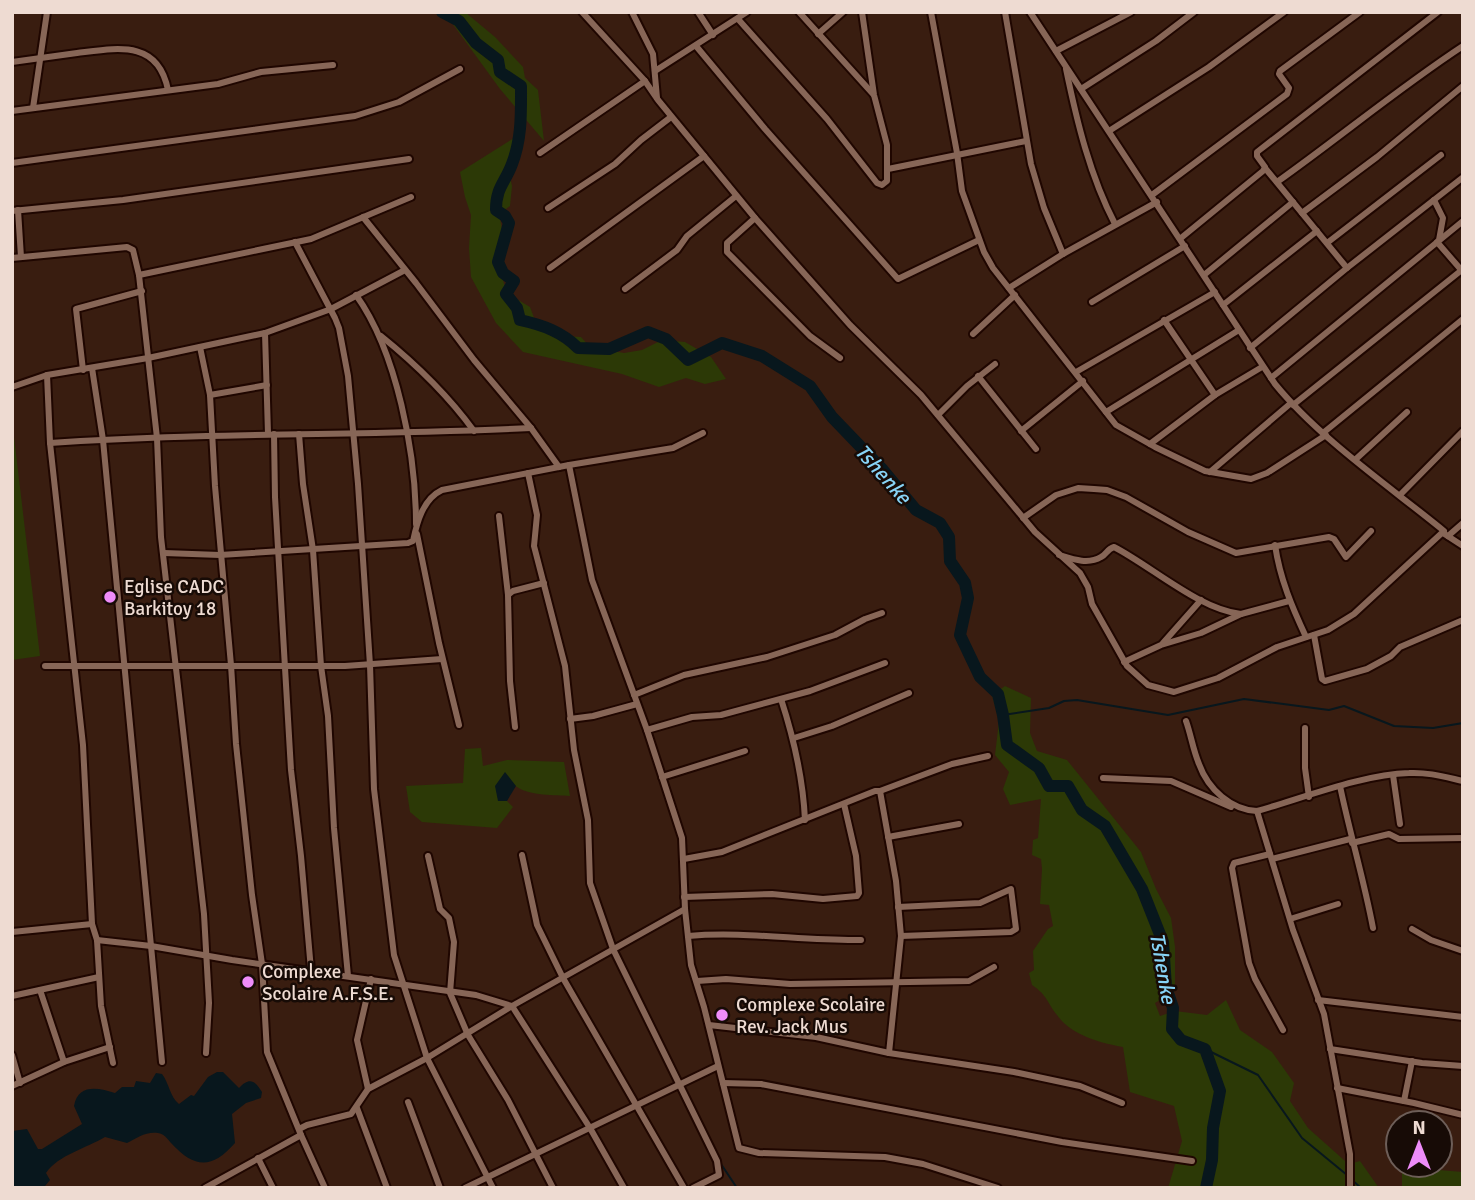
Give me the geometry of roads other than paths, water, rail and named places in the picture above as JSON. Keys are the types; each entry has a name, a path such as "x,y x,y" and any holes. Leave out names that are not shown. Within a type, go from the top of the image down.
{"street":[{"path":"33,108 47,12"},
{"path":"582,12 645,81 657,100 736,196 849,324 921,394 1023,518 1080,573 1088,587 1092,604 1124,662 1149,685 1174,692 1218,678 1277,647 1328,630 1354,614 1445,535 1463,523"},
{"path":"632,12 650,47 657,100"},
{"path":"698,12 713,35"},
{"path":"655,71 747,12"},
{"path":"799,12 874,95"},
{"path":"818,34 843,12"},
{"path":"738,19 827,119 877,183 885,184 888,169 887,145 874,95 862,12"},
{"path":"931,12 962,191 979,240 993,268 1116,425 1210,472 1251,479 1267,473 1325,434 1462,322"},
{"path":"1005,12 1027,141 1044,208 1063,254"},
{"path":"1030,12 1181,238 1262,367 1292,404 1444,531 1445,535 1463,546"},
{"path":"1056,51 1131,12"},
{"path":"1081,89 1156,41 1194,12"},
{"path":"1109,131 1209,67 1284,12"},
{"path":"1152,195 1287,94 1289,88 1279,74 1280,71 1360,12"},
{"path":"1347,268 1265,168 1257,152 1438,12"},
{"path":"696,46 765,129 898,279 979,240"},
{"path":"1277,182 1463,46"},
{"path":"12,62 98,50 130,49 143,53 161,66 169,90"},
{"path":"1064,64 1094,176 1115,224"},
{"path":"12,111 218,84 261,72 333,65"},
{"path":"12,163 355,116 399,102 460,69"},
{"path":"540,153 645,81"},
{"path":"1302,213 1377,157 1463,86"},
{"path":"548,208 615,164 671,117"},
{"path":"888,169 1027,141"},
{"path":"1326,243 1441,155"},
{"path":"550,268 704,156"},
{"path":"21,257 15,211 123,200 409,159"},
{"path":"1181,238 1265,168"},
{"path":"1250,348 1462,178"},
{"path":"625,289 677,250 687,236 736,196"},
{"path":"139,275 335,231 411,197"},
{"path":"1434,200 1443,218 1438,241"},
{"path":"1009,288 1063,254 1157,202"},
{"path":"1204,275 1293,202"},
{"path":"363,217 559,467"},
{"path":"755,218 727,243 727,251 810,336 840,358"},
{"path":"1271,378 1463,221"},
{"path":"1223,305 1317,231"},
{"path":"1210,472 1462,271 1438,241"},
{"path":"295,242 340,328 344,349 362,547 370,665 374,789 394,955 427,1058 493,1188"},
{"path":"1092,302 1185,246"},
{"path":"12,258 130,248 133,250 142,291 157,438 161,537 204,914 209,1003 206,1053"},
{"path":"12,387 47,376 265,333 331,309 405,270"},
{"path":"83,370 76,309 142,291"},
{"path":"1076,372 1215,292"},
{"path":"356,295 380,335 406,433 416,496 416,528 442,659 459,725"},
{"path":"973,334 1015,295"},
{"path":"1164,320 1215,395"},
{"path":"1106,412 1239,330"},
{"path":"265,333 291,770 311,970"},
{"path":"380,335 426,373 474,431"},
{"path":"200,347 210,395 236,744 262,964 267,1052 325,1188"},
{"path":"938,415 978,376 995,365"},
{"path":"1150,444 1215,395 1262,367"},
{"path":"92,368 103,440 162,1062"},
{"path":"47,376 50,443 83,745 92,924 97,940 102,1006 113,1063"},
{"path":"978,376 1035,449"},
{"path":"1021,431 1083,381"},
{"path":"210,395 267,385"},
{"path":"1356,459 1407,412"},
{"path":"50,443 212,435 406,433 531,428"},
{"path":"1400,495 1463,431"},
{"path":"164,553 220,555 411,542 426,503 436,493 569,465 673,448 703,433"},
{"path":"299,434 313,550 348,976"},
{"path":"569,465 592,580 648,730 682,838 684,897 691,965 741,1149 759,1153 885,1157 923,1164 998,1188"},
{"path":"528,473 537,516 534,546 565,666 574,750 588,820 590,883 613,949 713,1149 720,1172 693,1188"},
{"path":"1023,518 1056,495 1078,488 1107,490 1126,497 1188,532 1236,553 1329,537 1334,539 1346,556 1371,531"},
{"path":"499,516 508,595 510,681 515,727"},
{"path":"1275,545 1289,601 1306,637"},
{"path":"1058,554 1075,560 1090,561 1100,558 1114,547 1201,600 1223,610 1241,614"},
{"path":"508,595 513,591 544,583"},
{"path":"1161,645 1201,600"},
{"path":"1124,662 1161,645 1201,633 1241,614 1289,601"},
{"path":"634,695 684,675 766,657 835,635 882,613"},
{"path":"1314,635 1322,679 1325,681 1367,669 1391,656 1400,647 1463,620"},
{"path":"45,666 321,666 442,659"},
{"path":"648,730 689,717 721,715 781,699 844,680 885,663"},
{"path":"794,738 832,726 909,693"},
{"path":"781,699 794,738 804,789 805,820"},
{"path":"570,719 637,704"},
{"path":"1186,720 1205,777 1223,798 1244,810"},
{"path":"1305,728 1305,768 1309,797"},
{"path":"662,777 745,751"},
{"path":"684,859 722,852 875,791 951,764 988,756"},
{"path":"1103,778 1171,781 1230,807 1257,811 1340,786 1393,775 1431,774 1463,781"},
{"path":"1393,775 1400,824"},
{"path":"1340,786 1373,928"},
{"path":"880,791 901,936 889,1053"},
{"path":"684,897 772,894 823,898 857,896 856,856 844,804"},
{"path":"1257,811 1290,919 1324,1014 1350,1154 1350,1188"},
{"path":"888,837 959,824"},
{"path":"1283,1030 1249,964 1232,868 1234,863 1389,834 1399,839 1463,838"},
{"path":"522,855 537,925 563,978 684,1188"},
{"path":"428,856 440,909 449,918 454,942 450,993 468,1035 554,1188"},
{"path":"898,907 980,903 1012,889 1017,923 1012,932 901,936"},
{"path":"1290,919 1338,904"},
{"path":"205,1188 217,1185 307,1125 351,1114 368,1089 468,1035 512,1006 685,909"},
{"path":"12,932 92,924"},
{"path":"1412,929 1431,940 1463,951"},
{"path":"688,936 727,933 819,940 862,940"},
{"path":"97,940 402,983 450,993 476,995 512,1006 590,1128 624,1188"},
{"path":"696,981 726,979 790,984 970,981 994,967"},
{"path":"12,996 99,977"},
{"path":"368,1089 357,1040 371,979"},
{"path":"40,990 64,1062"},
{"path":"1318,1000 1463,1017"},
{"path":"709,1025 816,1037 889,1053 1066,1083 1122,1102"},
{"path":"12,1086 64,1062 110,1047"},
{"path":"1330,1049 1463,1066"},
{"path":"12,1055 20,1083"},
{"path":"1404,1101 1412,1061"},
{"path":"465,1188 718,1066"},
{"path":"723,1083 761,1084 1062,1142 1192,1161"},
{"path":"1338,1088 1463,1115"},
{"path":"408,1102 440,1188"},
{"path":"357,1108 387,1188"},
{"path":"258,1158 273,1188"}],"waterway":[{"name":"Tshenke","path":"442,12 459,21 476,43 498,60 500,72 521,86 518,145 496,202 496,210 505,216 509,223 498,262 503,273 514,281 506,294 517,308 520,320 552,330 578,348 609,349 648,332 666,339 688,360 722,343 762,356 810,386 832,417 883,470 916,510 940,523 949,537 950,561 965,583 968,598 960,635 980,677 998,694 1007,745 1039,768 1049,786 1068,786 1082,810 1105,826 1142,889 1163,942 1166,987 1173,1008 1172,1029 1181,1040 1205,1049 1220,1091 1206,1188"},
{"path":"1003,715 1049,708 1064,701 1077,700 1168,715 1244,699 1329,710 1344,706 1394,726 1433,728 1463,723"},
{"path":"1205,1049 1258,1075 1302,1138 1347,1175"},
{"path":"721,1164 737,1188"},
{"path":"1351,1179 1361,1188"}],"place":[{"name":"Eglise CADC Barkitoy 18","path":"110,597"},
{"name":"Complexe Scolaire A.F.S.E.","path":"248,982"},
{"name":"Complexe Scolaire Rev. Jack Mus","path":"722,1015"}]}
